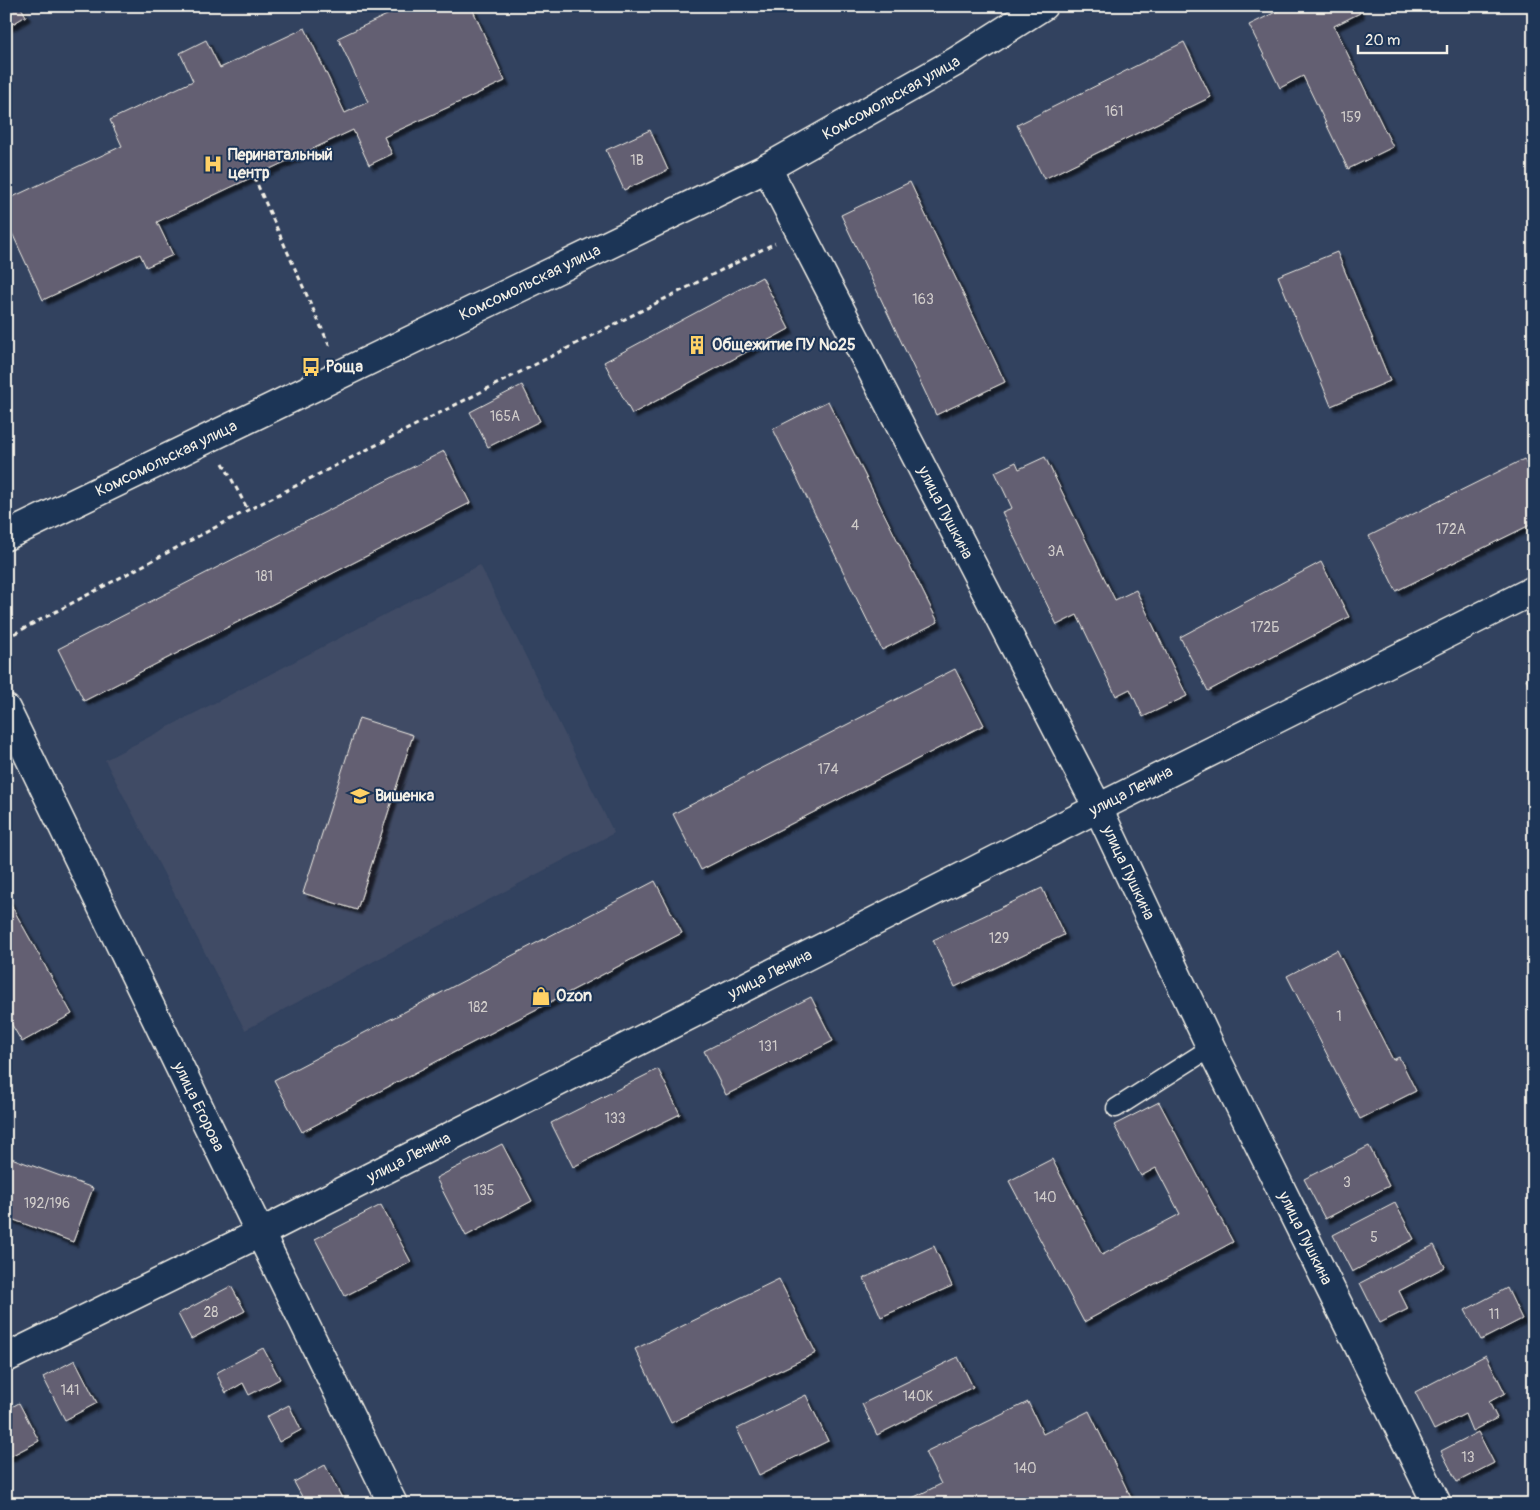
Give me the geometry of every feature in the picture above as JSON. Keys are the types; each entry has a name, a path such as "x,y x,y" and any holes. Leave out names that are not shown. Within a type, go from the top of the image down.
{"street":[{"name":"Комсомольская улица","path":"6,536 767,168 955,62 1044,6"},
{"name":"улица Пушкина","path":"767,168 1098,808 1214,1054 1437,1504"},
{"name":"улица Ленина","path":"6,1358 260,1233 1098,808 1534,590"},
{"name":"улица Егорова","path":"6,709 393,1504"}],"lane":[{"path":"1116,1108 1201,1054 1214,1054"}],"path":[{"path":"254,177 330,347"},
{"path":"6,638 248,510 800,230"},
{"path":"223,463 248,510"}],"shaded area":[{"name":"Вишенка","path":"480,565 614,833 245,1030 105,760"}],"building":[{"path":"6,6 20,6 26,16 6,28"},
{"path":"406,6 471,6 505,81 384,137 392,154 369,165 353,130 157,222 173,255 146,267 140,254 43,300 6,220 6,200 122,146 110,120 193,81 180,53 206,40 220,68 305,28 345,113 368,102 338,38"},
{"path":"1288,6 1357,6 1360,13 1334,26 1393,147 1348,169 1303,76 1280,88 1249,25"},
{"path":"1184,42 1211,97 1044,179 1017,125"},
{"path":"650,130 668,170 624,190 606,150"},
{"path":"910,182 1005,382 936,415 841,215"},
{"path":"1337,252 1390,381 1331,406 1278,276"},
{"name":"Общежитие ПУ №25","path":"762,277 789,329 632,414 604,362"},
{"path":"522,385 540,421 488,447 470,412"},
{"path":"828,401 938,622 882,650 773,429"},
{"path":"444,451 470,503 84,701 58,649"},
{"path":"1045,457 1115,600 1136,590 1187,696 1143,717 1130,689 1116,696 1077,615 1057,625 1002,512 1012,508 995,472 1016,462 1019,469"},
{"path":"1524,459 1534,479 1534,523 1396,591 1369,536"},
{"path":"1321,562 1349,617 1208,691 1180,637"},
{"path":"955,669 984,725 701,870 673,814"},
{"path":"1534,675 1534,693 1526,679"},
{"path":"359,718 413,735 357,910 303,893"},
{"path":"655,881 682,933 302,1132 274,1080"},
{"path":"1042,888 1064,935 955,987 933,940"},
{"path":"6,896 72,1014 22,1042 6,1015"},
{"path":"1337,950 1393,1060 1399,1057 1416,1091 1360,1119 1287,976"},
{"path":"811,997 833,1041 726,1095 704,1051"},
{"path":"658,1069 680,1114 573,1167 551,1123"},
{"path":"1159,1102 1233,1242 1084,1322 1009,1181 1052,1159 1102,1255 1180,1214 1156,1168 1141,1176 1114,1125"},
{"path":"502,1144 532,1201 466,1236 436,1178"},
{"path":"1369,1146 1389,1186 1325,1219 1304,1179"},
{"path":"6,1156 93,1188 73,1242 6,1217"},
{"path":"1395,1203 1414,1239 1352,1272 1333,1235"},
{"path":"381,1205 411,1262 345,1296 315,1239"},
{"path":"1434,1245 1445,1267 1399,1291 1408,1309 1380,1323 1360,1283"},
{"path":"934,1246 952,1286 881,1317 864,1278"},
{"path":"779,1279 816,1353 671,1423 635,1349"},
{"path":"231,1286 245,1311 191,1339 178,1314"},
{"path":"1507,1288 1522,1319 1481,1340 1465,1310"},
{"path":"263,1348 280,1379 249,1395 243,1383 226,1393 216,1373"},
{"path":"1486,1355 1505,1393 1489,1402 1497,1418 1472,1431 1465,1414 1434,1430 1415,1392"},
{"path":"958,1357 973,1387 877,1435 862,1404"},
{"path":"75,1360 97,1403 65,1420 43,1377"},
{"path":"806,1395 828,1441 759,1475 737,1429"},
{"path":"1028,1402 1043,1434 1089,1411 1134,1504 900,1504 941,1484 925,1452"},
{"path":"19,1403 39,1441 7,1458 6,1410"},
{"path":"289,1405 301,1430 279,1442 266,1417"},
{"path":"1478,1432 1494,1463 1457,1482 1441,1451"},
{"path":"325,1465 345,1504 306,1504 294,1482"}],"place":[{"name":"Перинатальный центр","path":"213,164"},
{"name":"Общежитие ПУ №25","path":"697,345"},
{"name":"Роща","path":"311,367"},
{"name":"Вишенка","path":"360,796"},
{"name":"Ozon","path":"541,996"}]}
